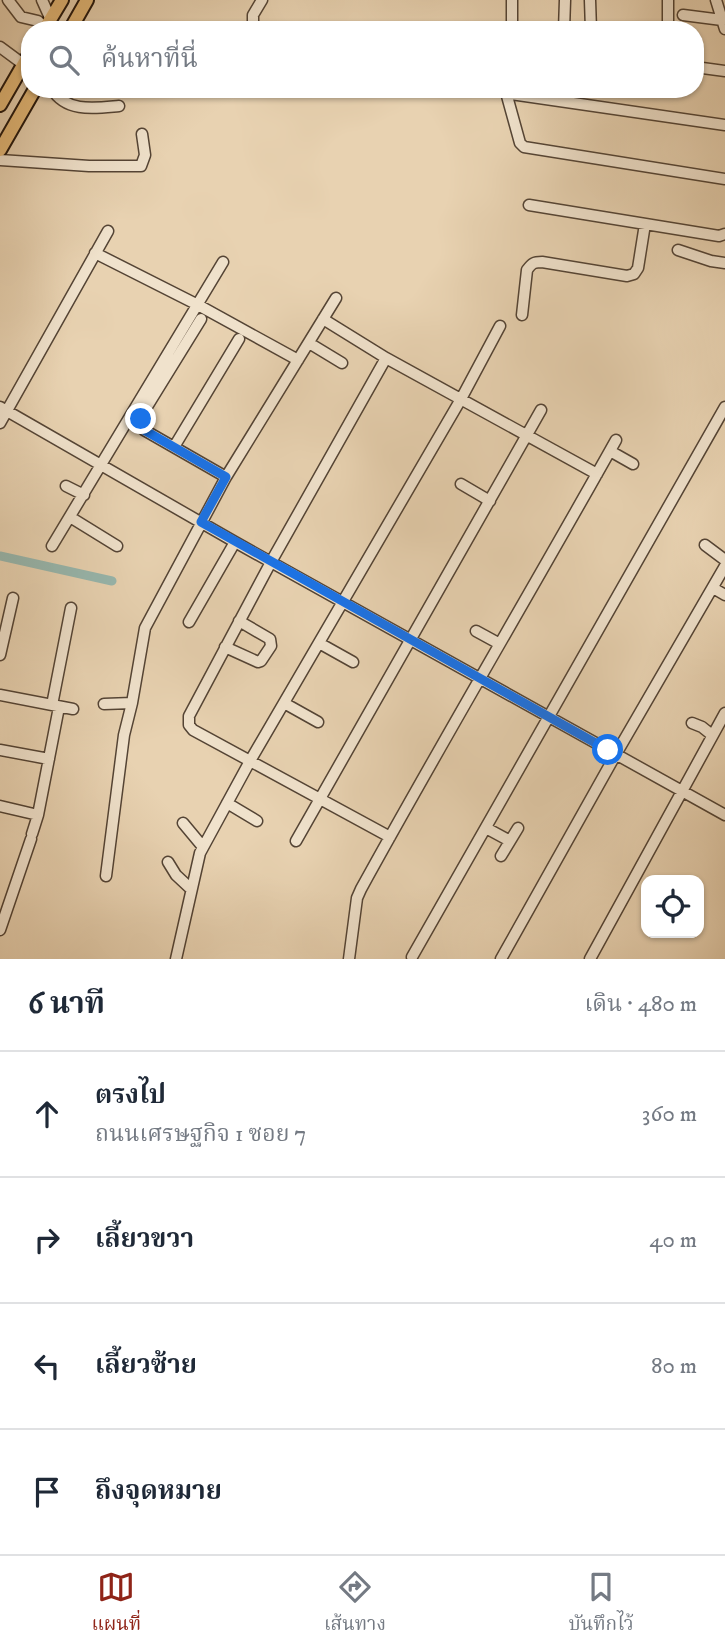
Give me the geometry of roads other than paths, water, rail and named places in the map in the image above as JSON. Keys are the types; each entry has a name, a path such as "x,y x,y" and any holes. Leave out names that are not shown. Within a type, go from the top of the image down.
{"main road":[{"path":"50,21 62,0"},
{"path":"75,21 87,0"},
{"path":"0,105 21,68"},
{"path":"0,150 30,98"}],"street":[{"path":"8,0 21,17 38,21"},
{"path":"42,0 46,21"},
{"path":"253,21 253,15 262,0"},
{"path":"512,0 512,21"},
{"path":"564,21 565,0"},
{"path":"590,0 591,21"},
{"path":"668,0 668,21"},
{"path":"716,0 724,25"},
{"path":"683,15 724,25"},
{"path":"0,47 21,63"},
{"path":"704,68 725,71"},
{"path":"59,98 73,106 84,108 119,106"},
{"path":"508,98 520,142 524,147 725,179"},
{"path":"539,98 725,125"},
{"path":"0,160 89,166 141,166 145,155 142,134"},
{"path":"529,205 719,236 725,234"},
{"path":"522,315 527,270 531,264 542,262 627,276 634,274 638,268 645,224"},
{"path":"0,423 3,409 108,231"},
{"path":"678,250 725,263"},
{"path":"96,253 298,360"},
{"path":"52,546 223,262"},
{"path":"106,877 124,735 145,628 226,477 336,298"},
{"path":"201,319 141,419 140,425 144,430 226,477"},
{"path":"323,319 386,358 597,474"},
{"path":"176,959 197,862 203,847 500,327"},
{"path":"174,447 239,339"},
{"path":"309,343 342,363"},
{"path":"386,358 192,707 189,725 193,730 390,837"},
{"path":"412,957 725,407"},
{"path":"3,409 235,542 725,815"},
{"path":"296,841 541,410"},
{"path":"349,959 357,898 498,643 542,572 616,440"},
{"path":"610,451 633,464"},
{"path":"461,484 490,501"},
{"path":"66,486 84,495"},
{"path":"70,517 117,546"},
{"path":"190,622 235,542"},
{"path":"705,545 725,560"},
{"path":"501,959 725,566"},
{"path":"713,588 725,595"},
{"path":"0,655 13,598"},
{"path":"0,930 4,906 38,815 49,760 71,608"},
{"path":"225,647 261,662 271,646 270,639 239,621"},
{"path":"476,631 498,643"},
{"path":"319,643 353,662"},
{"path":"0,695 73,709"},
{"path":"104,704 132,703"},
{"path":"284,703 318,722"},
{"path":"590,959 725,713"},
{"path":"692,723 712,736"},
{"path":"0,750 49,760"},
{"path":"227,803 257,821"},
{"path":"0,806 38,815"},
{"path":"183,823 203,847"},
{"path":"486,828 510,841"},
{"path":"501,856 518,828"},
{"path":"168,862 176,875 191,889"}],"waterway":[{"path":"0,556 112,581"}]}
